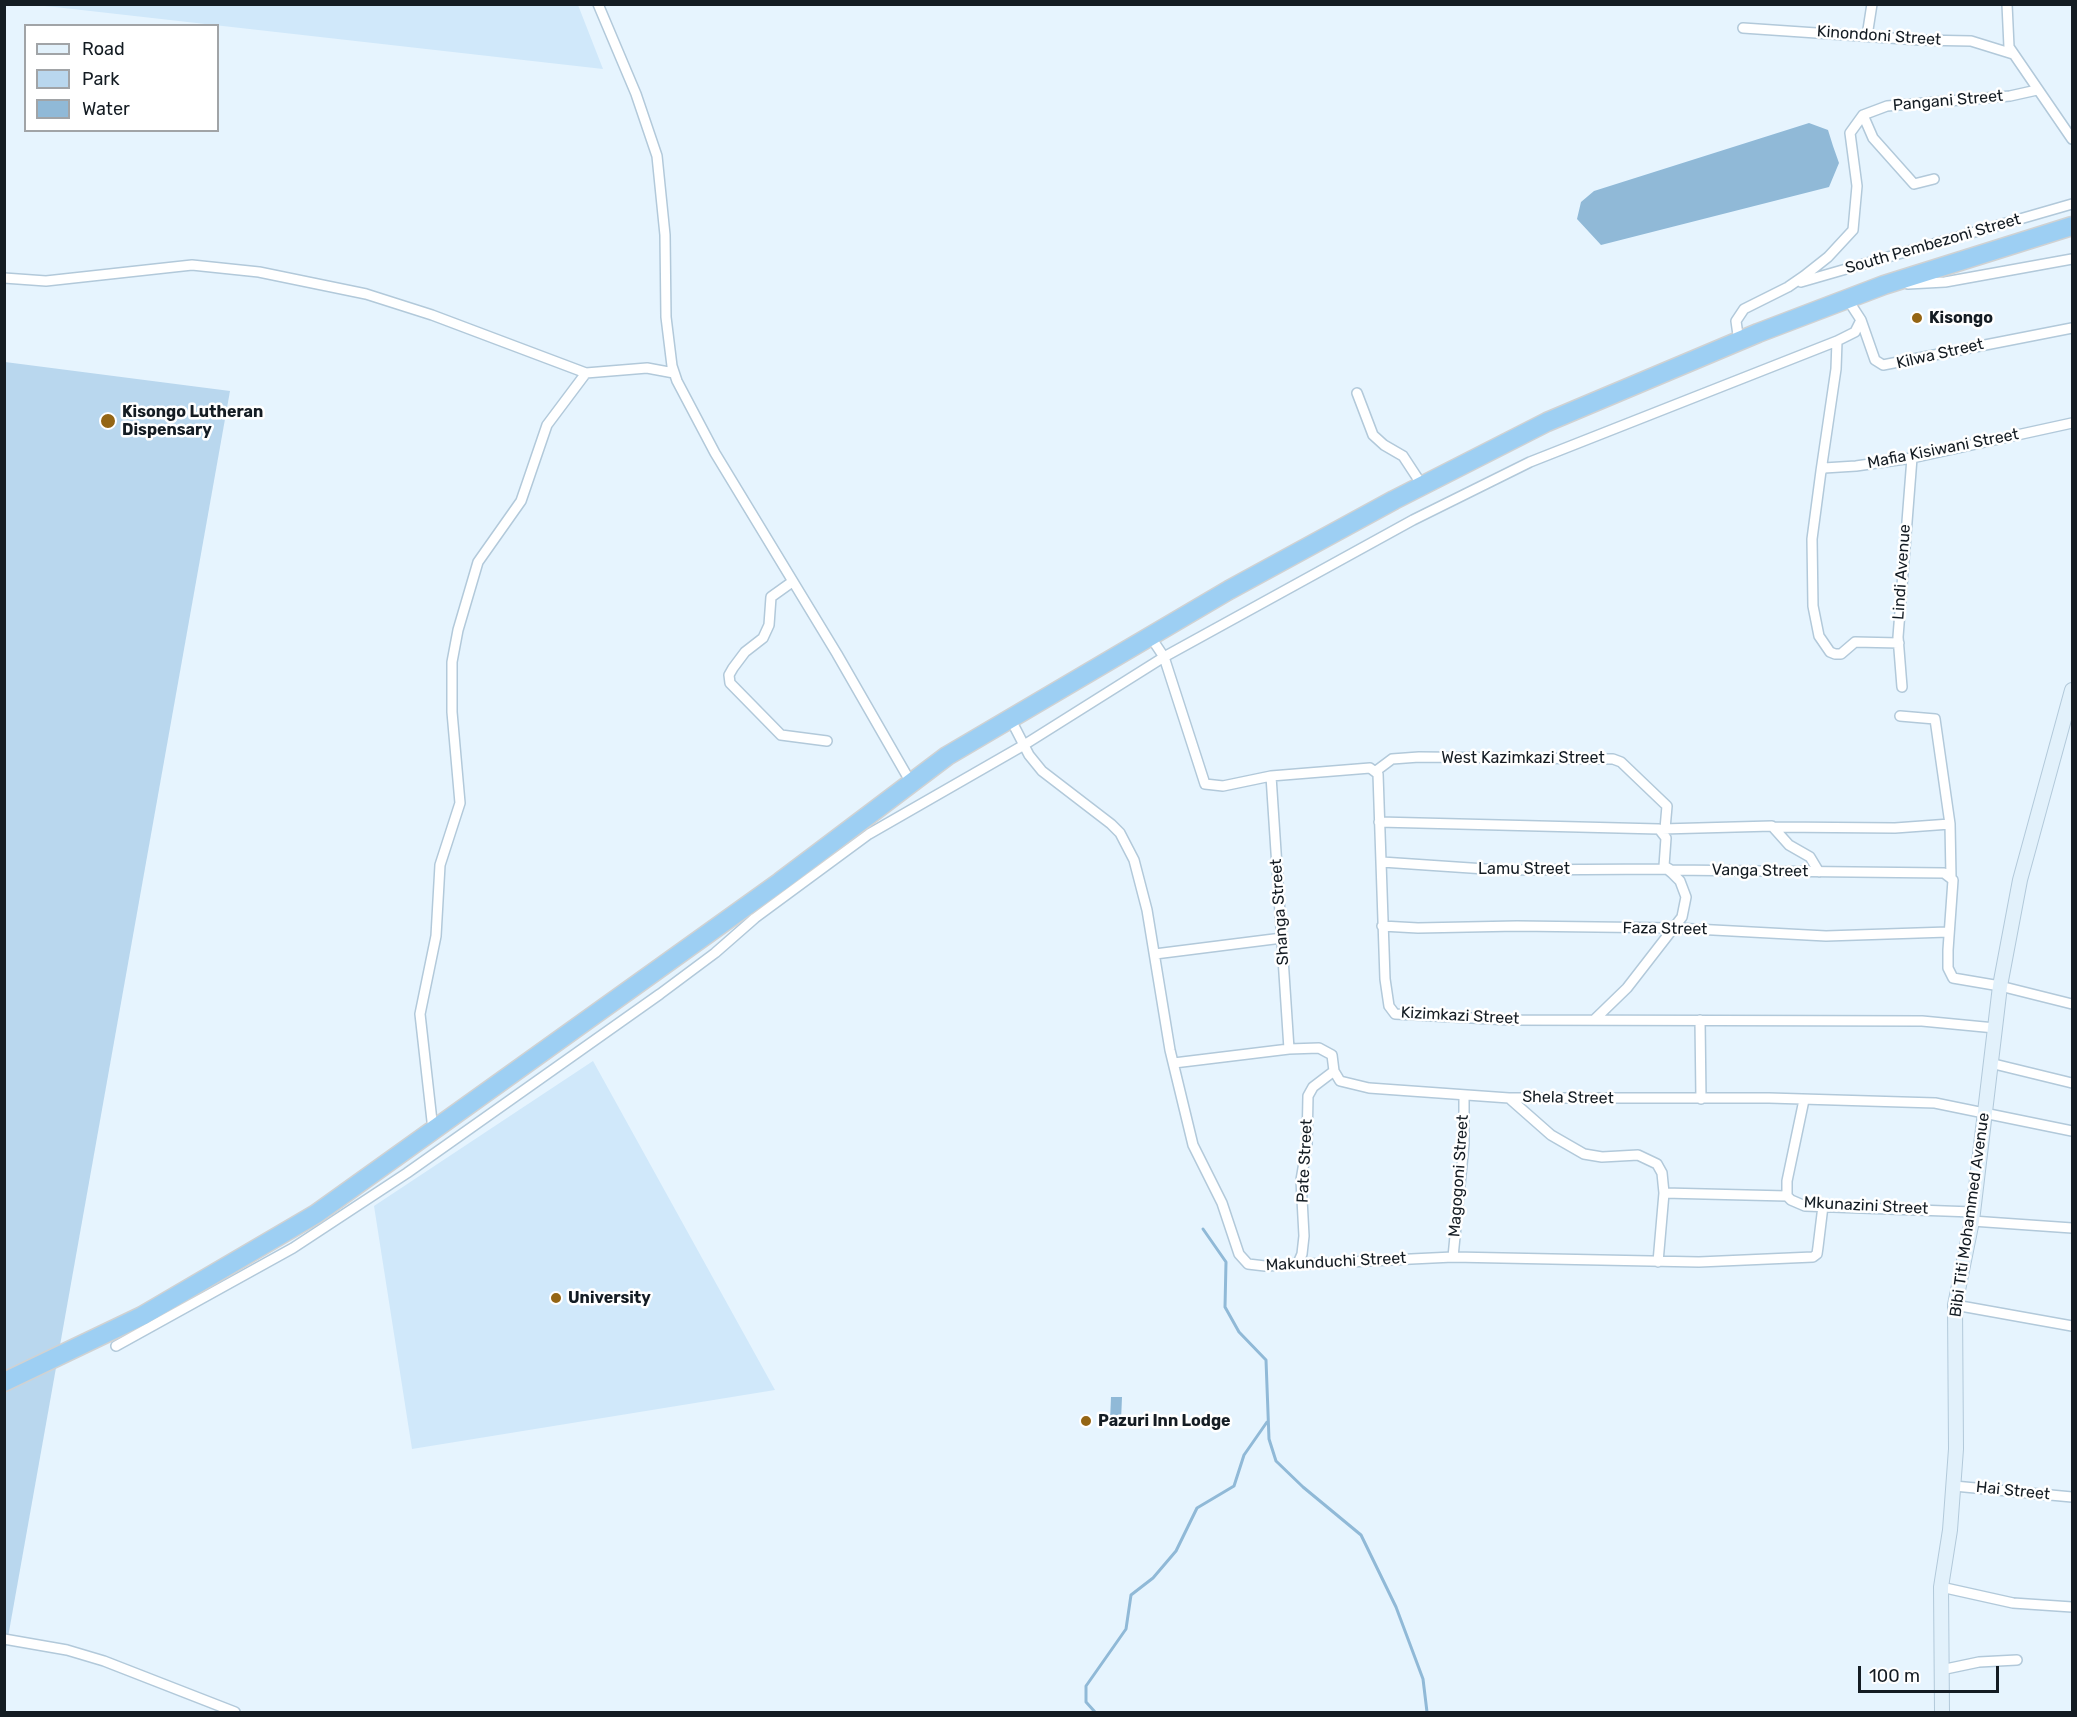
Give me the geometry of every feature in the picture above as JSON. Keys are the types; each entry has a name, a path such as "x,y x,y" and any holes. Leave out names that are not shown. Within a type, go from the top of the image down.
{"highway":[{"path":"4,1382 142,1316 316,1214 823,850 910,781 972,740 1150,636 1422,485 1547,422 1739,342 1884,285 2073,226"}],"street":[{"path":"598,4 636,94 657,156 665,235 666,317 674,373 715,453 910,781"},
{"path":"1867,36 1872,4"},
{"path":"2007,4 2007,43 2037,90 2071,132"},
{"name":"Kinondoni Street","path":"1743,28 1971,40 2013,54"},
{"name":"Pangani Street","path":"1863,116 1887,106 2010,96 2037,90"},
{"path":"1739,342 1736,321 1739,314 1751,304 1793,284 1828,257 1853,230 1857,186 1850,133 1863,116 1873,138 1914,184 1934,179"},
{"name":"South Pembezoni Street","path":"1793,284 2073,204"},
{"path":"1884,285 1945,282 2073,259"},
{"path":"4,278 46,281 192,265 259,272 377,298 432,315 586,373 647,368 674,373"},
{"name":"Kilwa Street","path":"1848,300 1861,320 1875,360 1883,365 2073,328"},
{"path":"116,1346 293,1248 407,1173 660,994 755,918 870,834 1024,745 1164,657 1413,520 1530,462 1837,341 1855,332 1861,320"},
{"path":"1837,341 1836,369 1812,539 1813,606 1819,636 1830,652 1835,654 1840,654 1855,642 1899,643"},
{"path":"433,1132 420,1014 436,936 440,865 460,803 452,712 453,662 458,630 471,579 482,554 515,512 533,470 542,434 586,373"},
{"path":"1357,393 1373,435 1384,445 1403,456 1422,485"},
{"name":"Mafia Kisiwani Street","path":"1821,471 1824,468 1912,458 2073,423"},
{"name":"Lindi Avenue","path":"1902,687 1899,643 1906,517 1912,458"},
{"path":"792,582 771,597 769,625 763,638 745,652 733,668 730,683 781,735 827,741"},
{"path":"1150,636 1164,657 1204,783 1209,786 1223,786 1270,776 1370,768 1376,771"},
{"name":"Bibi Titi Mohammed Avenue","path":"1942,1713 1941,1587 1954,1486 1955,1305 1972,1216 2000,986 2020,880 2073,690"},
{"path":"1900,716 1935,719 1950,824 1948,968 1953,978 2000,986 2073,1004"},
{"name":"Makunduchi Street","path":"1010,718 1024,745 1042,771 1090,806 1120,833 1134,860 1155,954 1174,1063 1193,1145 1222,1203 1239,1254 1248,1264 1257,1266 1453,1257 1699,1263 1815,1256 1823,1206"},
{"name":"West Kazimkazi Street","path":"1376,771 1392,759 1419,757 1613,759 1621,762 1667,806 1662,829"},
{"name":"Kizimkazi Street","path":"1376,771 1380,786 1379,822 1385,979 1389,1006 1395,1014 1510,1020 1922,1021 1995,1028"},
{"name":"Shanga Street","path":"1270,776 1289,1048"},
{"path":"1379,822 1662,829 1895,828 1950,824"},
{"path":"1774,827 1789,845 1810,857 1819,872"},
{"path":"1595,1019 1627,988 1639,970 1676,928 1684,913 1686,897 1680,881 1664,866 1666,838 1662,829"},
{"name":"Lamu Street","path":"1382,862 1500,870 1667,870"},
{"name":"Vanga Street","path":"1667,870 1944,873 1951,877"},
{"name":"Faza Street","path":"1382,926 1676,928 1826,936 1948,932"},
{"path":"1155,954 1282,938"},
{"path":"1700,1020 1701,1099"},
{"name":"Shela Street","path":"1174,1063 1289,1048 1319,1048 1330,1052 1334,1071 1340,1081 1349,1084 1464,1096 1509,1098 1935,1103 2073,1131"},
{"path":"1990,1063 2073,1083"},
{"name":"Pate Street","path":"1299,1263 1304,1236 1301,1180 1307,1145 1308,1096 1313,1087 1334,1071"},
{"name":"Magogoni Street","path":"1453,1257 1464,1144 1464,1096"},
{"path":"1509,1098 1551,1135 1584,1154 1647,1158 1657,1164 1662,1173 1664,1193 1658,1262"},
{"name":"Mkunazini Street","path":"1803,1100 1787,1181 1787,1196 1800,1204 1972,1216 2073,1228"},
{"path":"1664,1193 1787,1196"},
{"path":"1955,1305 2073,1326"},
{"name":"Hai Street","path":"1954,1486 2073,1497"},
{"path":"1941,1587 2013,1603 2073,1607"},
{"path":"4,1639 67,1650 104,1661 235,1713"},
{"path":"1941,1670 1979,1662 2017,1660"}],"shaded area":[{"path":"33,5 578,5 603,69 219,24"},
{"name":"University","path":"593,1061 775,1390 412,1449 374,1206"}],"green space":[{"path":"5,362 230,391 5,1654"}],"water":[{"path":"1809,123 1828,130 1839,163 1829,187 1601,245 1577,219 1581,202 1594,191"},
{"path":"1111,1397 1122,1397 1121,1421 1110,1421"}],"waterway":[{"path":"1203,1229 1226,1262 1225,1307 1239,1332 1266,1360 1269,1439 1276,1461 1303,1487 1361,1535 1396,1607 1423,1679 1427,1712"},
{"path":"1095,1712 1086,1702 1086,1686 1126,1629 1131,1595 1153,1578 1176,1551 1197,1508 1234,1486 1244,1455 1267,1422"}],"place":[{"name":"Kisongo","path":"1917,318"},
{"name":"Kisongo Lutheran Dispensary","path":"108,421"},
{"name":"University","path":"556,1298"},
{"name":"Pazuri Inn Lodge","path":"1086,1421"}]}
